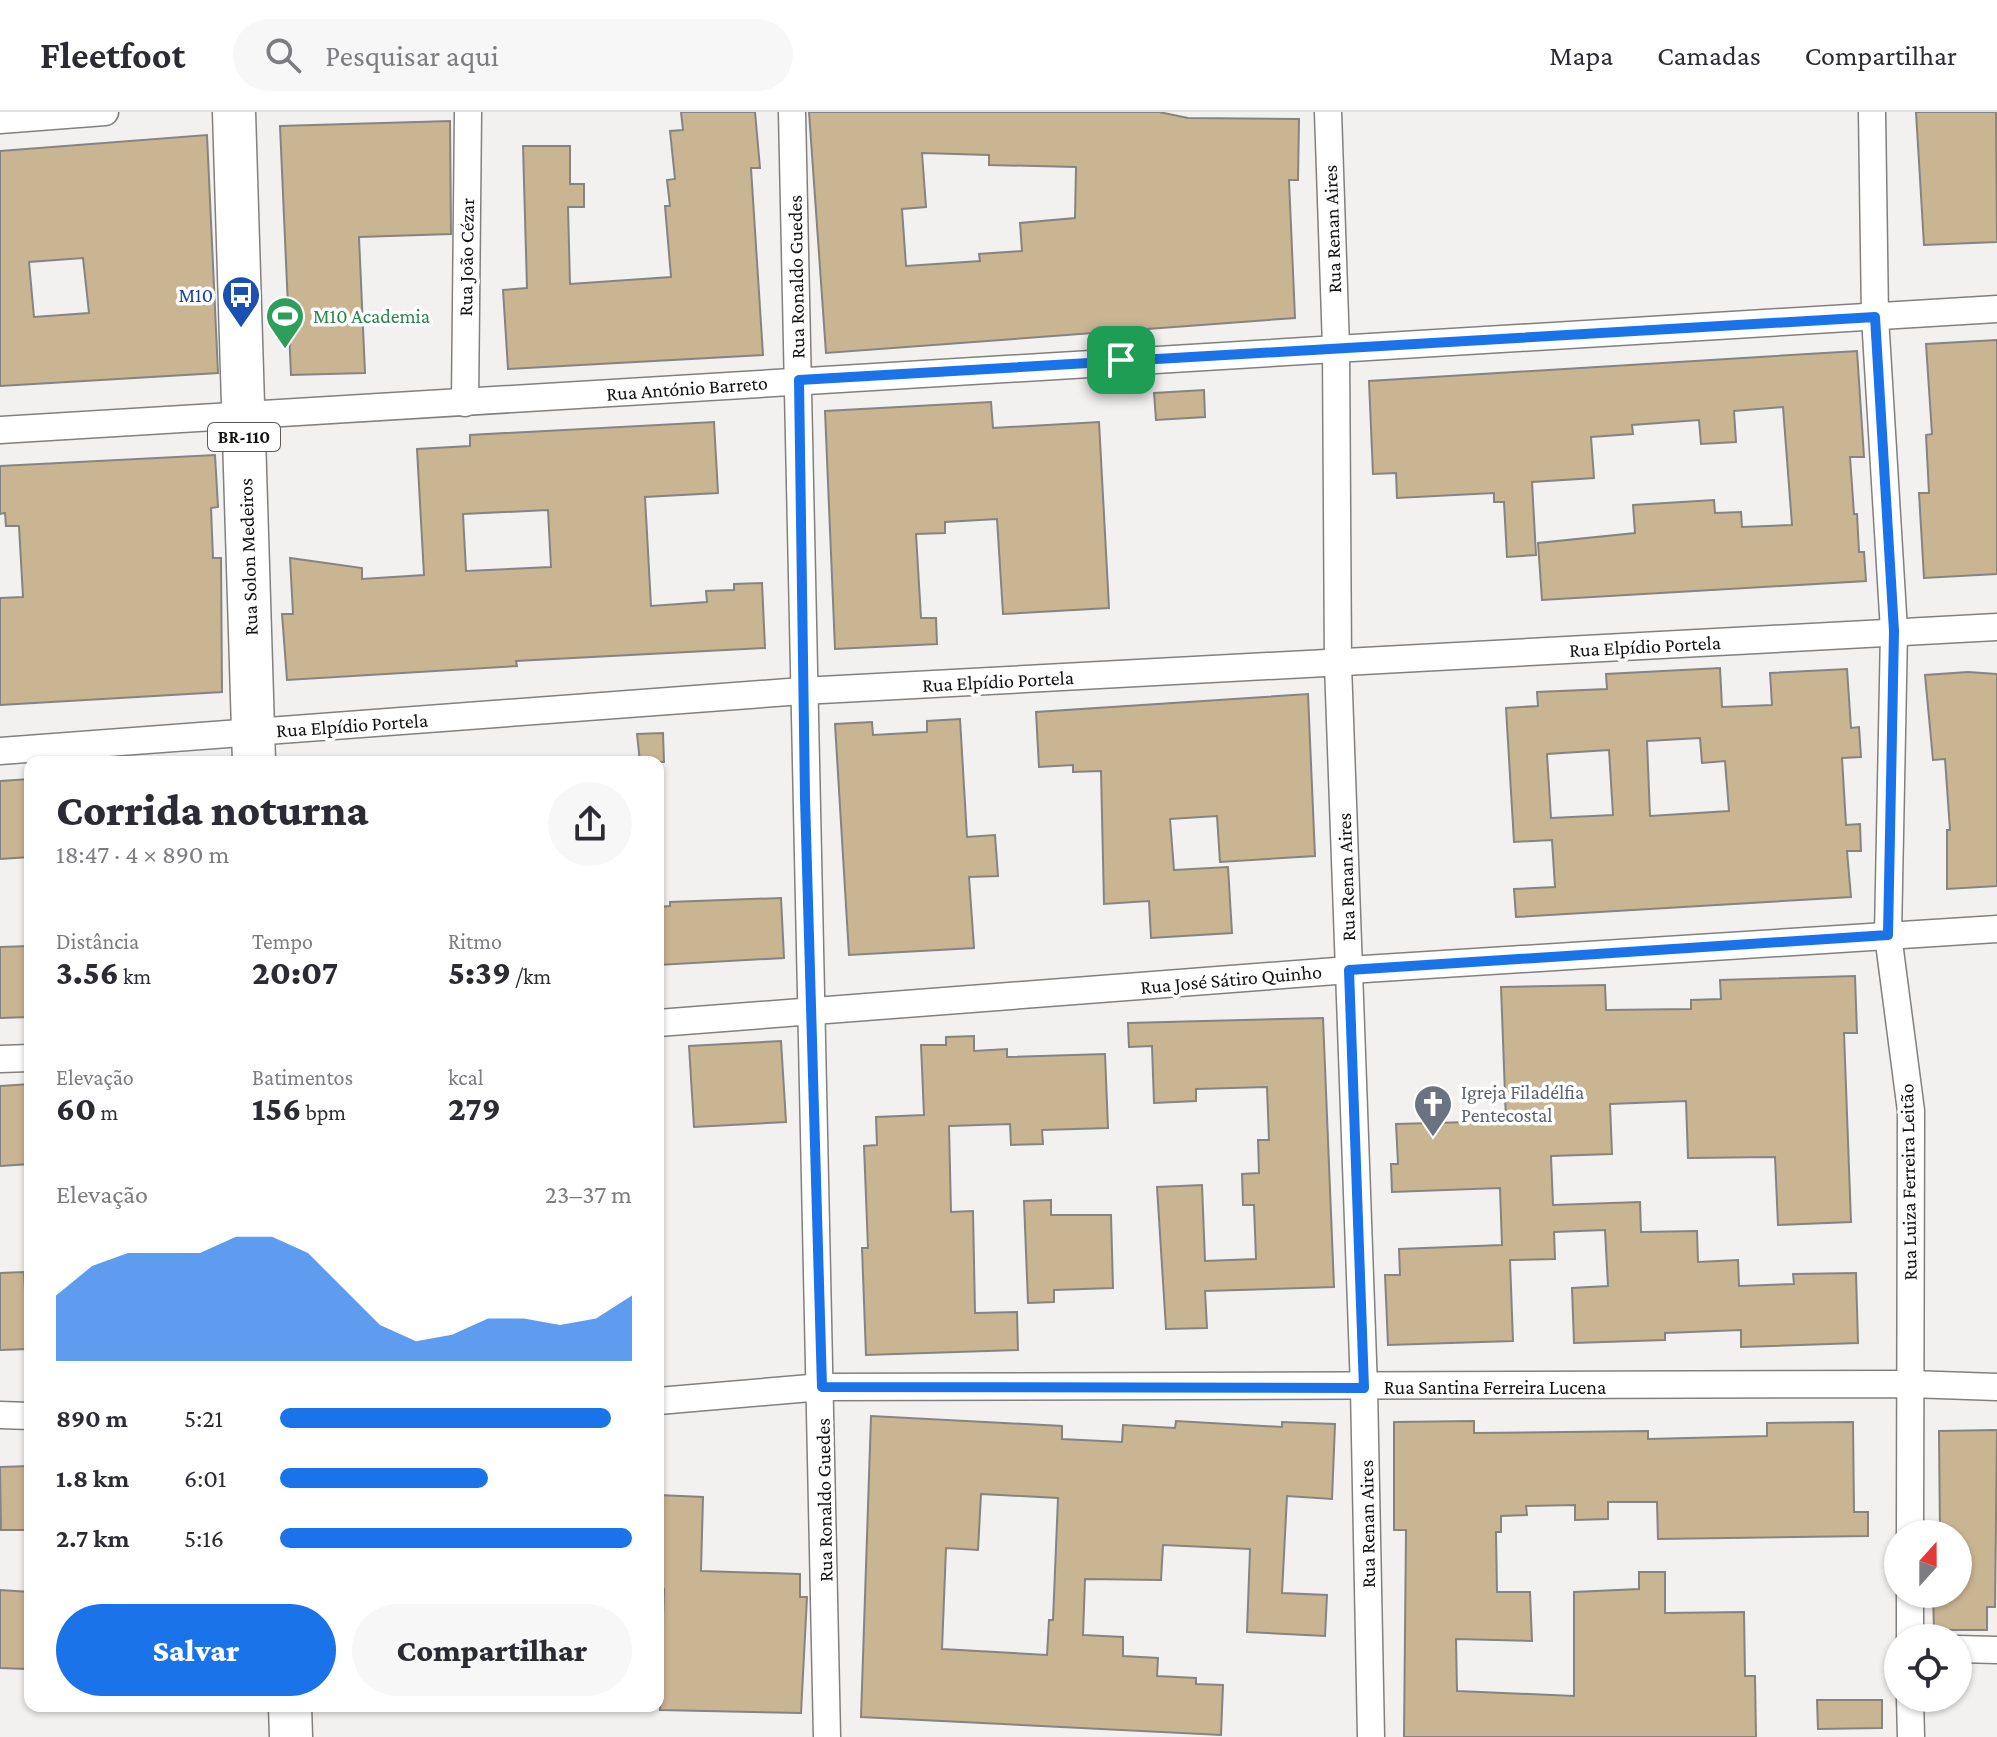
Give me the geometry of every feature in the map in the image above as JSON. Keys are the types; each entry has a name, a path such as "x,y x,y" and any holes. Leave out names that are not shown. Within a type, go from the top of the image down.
{"main road":[{"name":"Rua Solon Medeiros","path":"234,112 254,747"},
{"path":"290,1712 291,1737"}],"street":[{"path":"0,120 105,112"},
{"name":"Rua João Cézar","path":"465,403 468,112"},
{"name":"Rua Ronaldo Guedes","path":"792,112 802,691 822,1387 827,1737"},
{"name":"Rua Renan Aires","path":"1328,112 1336,347 1338,665 1364,1388 1371,1737"},
{"name":"Rua Luiza Ferreira Leitão","path":"1872,112 1875,317 1894,631 1888,935 1911,1111 1910,1520"},
{"name":"Rua António Barreto","path":"0,430 1997,309"},
{"name":"Rua Elpídio Portela","path":"0,751 254,747 802,691 1338,665 1997,627"},
{"name":"Rua José Sátiro Quinho","path":"664,1023 1349,970 1997,929"},
{"path":"0,1059 24,1058"},
{"name":"Rua Santina Ferreira Lucena","path":"664,1400 822,1387 1364,1388 1910,1384 1997,1387"},
{"path":"0,1415 24,1416"},
{"path":"1972,1649 1997,1650"},
{"path":"1910,1712 1911,1737"}],"building":[{"path":"681,112 755,112 760,168 751,168 763,355 508,369 503,290 527,288 523,146 570,146 570,184 584,184 584,207 568,207 570,284 671,277 665,206 670,206 667,180 675,179 670,131 683,130"},
{"path":"809,112 1159,112 1188,118 1299,119 1298,180 1289,180 1295,318 826,353","holes":["922,153 989,155 989,165 1076,167 1075,218 1020,223 1022,251 979,254 980,261 906,266 902,209 926,207"]},
{"path":"1916,112 1996,112 1997,242 1924,245"},
{"path":"450,121 451,234 359,237 365,373 291,375 280,126"},
{"path":"207,135 218,373 0,386 0,151","holes":["83,258 89,313 34,317 29,262"]},
{"path":"1997,340 1997,574 1924,578 1919,493 1929,493 1926,435 1932,434 1926,344"},
{"path":"1857,351 1864,457 1850,457 1854,514 1857,514 1859,552 1864,552 1866,581 1542,600 1538,543 1635,533 1633,505 1714,500 1715,513 1741,512 1742,527 1792,525 1783,407 1734,411 1736,442 1701,444 1699,420 1632,425 1633,434 1591,437 1594,478 1532,482 1536,555 1507,557 1504,502 1494,502 1494,493 1397,498 1396,473 1373,474 1369,381"},
{"path":"1204,390 1205,417 1156,420 1154,393"},
{"path":"991,402 993,428 1099,422 1109,608 1003,614 997,519 945,522 945,533 916,534 921,618 936,618 937,644 835,649 825,411"},
{"path":"714,422 718,493 645,497 651,606 707,602 706,591 734,590 734,584 762,583 765,648 516,661 517,666 287,680 282,614 293,614 290,558 362,568 362,579 424,575 417,449 470,446 470,435","holes":["548,510 551,567 466,571 463,514"]},
{"path":"215,455 218,507 211,508 213,558 221,558 222,692 0,705 0,598 23,597 19,526 6,526 5,513 0,514 0,466"},
{"path":"1720,668 1722,707 1772,705 1770,673 1847,669 1851,728 1859,727 1861,757 1842,758 1846,825 1860,824 1861,851 1847,851 1851,897 1516,917 1514,889 1555,887 1552,840 1514,842 1506,708 1538,706 1537,692 1607,689 1606,674","holes":["1700,738 1702,763 1725,761 1729,811 1650,816 1647,741","1609,750 1613,815 1551,818 1547,754"]},
{"path":"1968,672 1997,674 1997,886 1947,889 1947,830 1950,830 1945,759 1933,760 1925,675"},
{"path":"1308,694 1315,856 1220,862 1217,816 1170,819 1174,870 1228,867 1232,933 1151,938 1149,901 1104,904 1101,771 1073,772 1073,765 1039,767 1036,712"},
{"path":"960,719 967,837 995,835 998,876 969,877 974,948 849,955 835,724 872,722 873,735 927,732 927,721"},
{"path":"663,733 664,756 639,756 637,734"},
{"path":"24,779 24,857 0,859 0,781"},
{"path":"781,898 784,958 664,965 664,906 670,906 670,902"},
{"path":"24,946 24,1017 0,1018 0,947"},
{"path":"1855,976 1857,1033 1844,1033 1851,1222 1778,1225 1775,1157 1688,1158 1686,1101 1610,1104 1612,1154 1551,1156 1553,1205 1640,1202 1641,1232 1697,1231 1698,1262 1738,1260 1739,1286 1794,1284 1793,1274 1856,1273 1858,1343 1741,1347 1741,1330 1665,1333 1665,1340 1574,1343 1572,1288 1608,1286 1605,1230 1554,1232 1555,1259 1510,1260 1513,1341 1388,1345 1385,1275 1400,1275 1399,1249 1502,1245 1500,1188 1392,1192 1391,1164 1398,1164 1396,1124 1506,1121 1501,987 1605,985 1606,1010 1691,1009 1691,1000 1721,999 1720,980"},
{"path":"1323,1018 1334,1287 1205,1291 1207,1328 1166,1329 1157,1187 1202,1185 1205,1261 1256,1259 1254,1205 1243,1205 1242,1174 1259,1173 1258,1140 1269,1140 1267,1087 1196,1089 1196,1101 1154,1103 1152,1046 1129,1047 1128,1023"},
{"path":"974,1036 974,1051 1007,1049 1007,1057 1105,1054 1108,1128 1042,1130 1043,1144 1011,1145 1010,1124 949,1126 951,1212 973,1211 975,1313 1017,1312 1018,1350 866,1355 862,1248 868,1248 864,1146 877,1145 876,1117 924,1115 921,1045 946,1045 946,1037"},
{"path":"781,1041 786,1122 694,1127 689,1046"},
{"path":"24,1084 24,1164 0,1166 0,1086"},
{"path":"1051,1200 1051,1215 1111,1215 1113,1288 1054,1290 1054,1302 1028,1303 1024,1201"},
{"path":"24,1272 24,1349 0,1350 0,1273"},
{"path":"871,1416 1062,1426 1062,1439 1122,1442 1123,1425 1175,1428 1176,1421 1282,1427 1282,1422 1335,1424 1332,1499 1287,1496 1282,1593 1327,1595 1325,1636 1247,1632 1250,1549 1163,1545 1161,1580 1085,1579 1083,1635 1123,1637 1123,1656 1158,1658 1157,1676 1196,1678 1196,1684 1223,1685 1221,1735 861,1717","holes":["981,1494 1058,1498 1053,1620 1049,1620 1047,1655 942,1649 946,1548 978,1550"]},
{"path":"1474,1421 1474,1433 1648,1431 1648,1439 1767,1436 1767,1423 1853,1422 1854,1512 1868,1512 1868,1536 1658,1539 1657,1502 1608,1502 1608,1519 1575,1520 1575,1505 1526,1506 1527,1515 1501,1516 1501,1532 1496,1532 1497,1592 1530,1592 1532,1641 1456,1639 1457,1691 1574,1696 1574,1592 1639,1589 1639,1572 1665,1572 1665,1613 1744,1612 1745,1676 1755,1676 1756,1737 1404,1737 1406,1530 1394,1530 1394,1422"},
{"path":"1997,1430 1995,1607 1987,1607 1987,1630 1972,1630 1972,1624 1934,1624 1933,1608 1972,1608 1972,1520 1940,1520 1939,1431"},
{"path":"24,1466 24,1530 1,1530 0,1467"},
{"path":"664,1495 703,1497 701,1571 800,1574 800,1597 807,1597 801,1713 664,1710"},
{"path":"0,1590 24,1592 24,1669 0,1668"},
{"path":"1817,1700 1882,1700 1882,1728 1818,1729"}],"place":[{"name":"M10","path":"241,329"},
{"name":"M10 Academia","path":"285,350"},
{"name":"Igreja Filadélfia Pentecostal","path":"1433,1138"}],"route":[{"path":"1875,317 1894,631 1888,935 1349,970 1364,1388 822,1387 802,691 799,380 1121,360 1875,317"}]}
